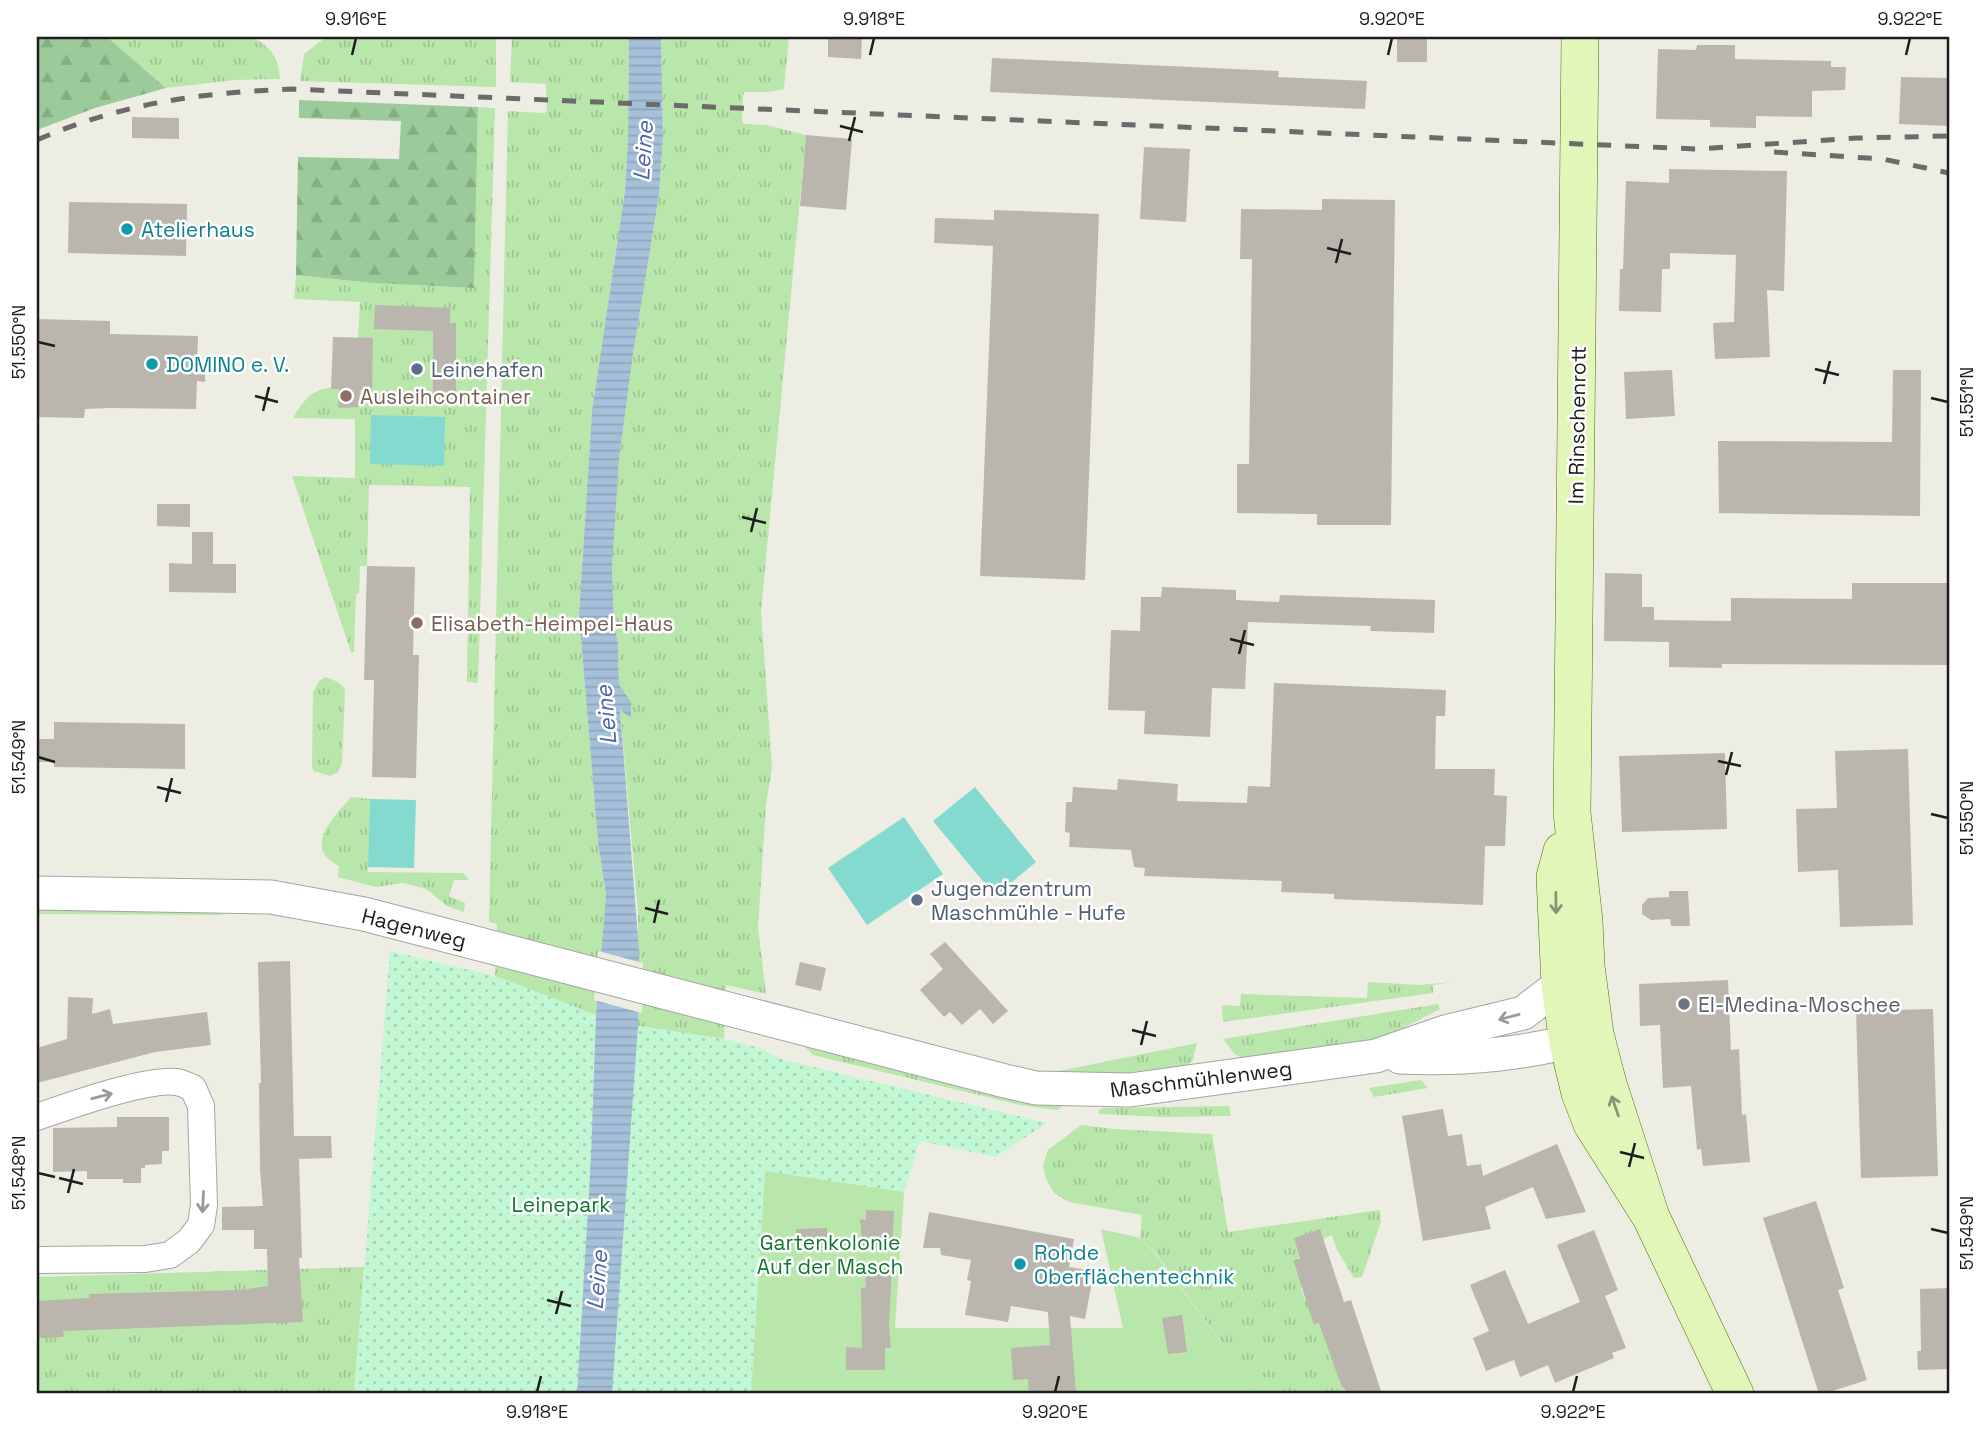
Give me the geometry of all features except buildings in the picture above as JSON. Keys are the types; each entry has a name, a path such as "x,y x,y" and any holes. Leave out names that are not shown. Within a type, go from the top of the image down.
{"main road":[{"name":"Im Rinschenrott","path":"1573,975 1584,921 1572,813 1580,37"},
{"path":"1573,975 1581,1038 1608,1084 1651,1217 1735,1394"}],"street":[{"name":"Hagenweg","path":"37,893 271,897 364,914 768,1019"},
{"name":"Maschmühlenweg","path":"1377,1056 1445,1032 1523,1013 1573,975"},
{"name":"Maschmühlenweg","path":"768,1019 1036,1088 1130,1090 1377,1056 1434,1058 1514,1052 1581,1038"},
{"path":"37,1117 90,1099 147,1085 177,1082 193,1088 202,1115 204,1205 201,1225 190,1241 170,1255 145,1259 37,1260"}],"green space":[{"path":"37,37 107,37 166,88 95,108 37,130"},
{"path":"107,37 250,37 272,53 278,65 280,79 235,80 166,88"},
{"path":"326,37 496,37 496,87 300,81 304,54"},
{"path":"512,37 629,37 625,191 592,411 579,615 598,842 606,895 596,1015 495,976 497,924 489,922 508,111 547,111 546,84 510,82"},
{"path":"661,37 789,37 784,89 745,92 742,121 744,124 766,125 806,135 761,611 772,768 766,804 758,927 766,994 726,985 724,1039 638,1026 638,914 620,708 631,717 631,702 619,686 612,569 619,460 659,195 663,137"},
{"path":"299,100 478,107 474,288 372,283 296,275 298,157 399,159 401,121 299,118"},
{"path":"478,107 495,108 478,683 467,682 470,487 369,485 367,566 360,566 354,652 351,652 292,476 355,478 355,419 293,418 301,405 317,391 334,388 371,390 373,339 358,338 360,302 294,299 296,275 372,283 474,288"},
{"path":"326,677 338,682 345,689 342,764 338,772 330,776 314,771 312,767 313,692 320,680"},
{"path":"351,797 370,799 368,872 463,873 469,880 454,880 449,896 465,903 464,912 447,906 426,889 403,883 376,887 338,877 339,866 328,859 322,841 330,822"},
{"path":"37,909 224,910 224,913 37,914"},
{"name":"Leinepark","path":"390,951 495,976 596,1015 638,1026 724,1039 757,1047 784,1060 1047,1123 996,1157 920,1141 904,1192 765,1171 751,1394 354,1394"},
{"path":"1368,982 1418,985 1454,982 1433,985 1433,993 1223,1022 1222,1005 1240,1006 1241,994 1367,998"},
{"path":"1438,1004 1440,1009 1386,1037 1245,1060 1235,1054 1223,1039"},
{"path":"799,1041 1066,1101 1058,1110 1020,1105 813,1055"},
{"path":"1197,1043 1193,1060 1185,1069 1149,1074 1054,1072"},
{"path":"1421,1080 1428,1088 1374,1097 1369,1088"},
{"path":"1229,1106 1231,1116 1099,1114 1099,1110 1104,1108"},
{"path":"1081,1125 1212,1134 1228,1232 1380,1210 1381,1222 1362,1277 1354,1278 1337,1250 1332,1235 1293,1260 1296,1271 1299,1271 1304,1287 1301,1288 1305,1299 1308,1299 1314,1325 1320,1323 1340,1376 1341,1387 1344,1387 1347,1394 1260,1394 1154,1251 1140,1238 1142,1215 1069,1202 1054,1193 1046,1179 1043,1166 1048,1150"},
{"name":"Gartenkolonie Auf der Masch","path":"765,1171 904,1192 895,1328 1123,1328 1101,1229 1140,1238 1153,1251 1260,1394 751,1394"},
{"path":"364,1267 354,1394 37,1394 37,1277"}],"shaded area":[{"path":"371,415 445,417 444,466 370,464"},
{"path":"975,787 1036,862 995,896 933,821"},
{"path":"370,799 416,800 414,868 368,867"},
{"path":"904,817 943,874 867,925 828,868"}],"water":[{"name":"Leine","path":"629,37 661,37 663,137 659,195 619,460 612,569 619,685 631,702 631,718 620,710 639,950 638,1026 612,1394 577,1394 591,1158 596,1015 606,895 598,842 579,615 592,411 625,191"}],"pier":[{"path":"598,951 643,963 642,1013 594,1000"}],"railway":[{"path":"37,140 100,117 161,102 224,93 291,89 1697,149 1857,138 1949,136"},
{"path":"1774,152 1883,159 1949,173"}],"place":[{"name":"Atelierhaus","path":"127,229"},
{"name":"DOMINO e. V.","path":"152,364"},
{"name":"Leinehafen","path":"417,369"},
{"name":"Ausleihcontainer","path":"346,396"},
{"name":"Elisabeth-Heimpel-Haus","path":"417,623"},
{"name":"Jugendzentrum Maschmühle - Hufe","path":"917,900"},
{"name":"El-Medina-Moschee","path":"1684,1004"},
{"name":"Rohde Oberflächentechnik","path":"1020,1264"}]}
